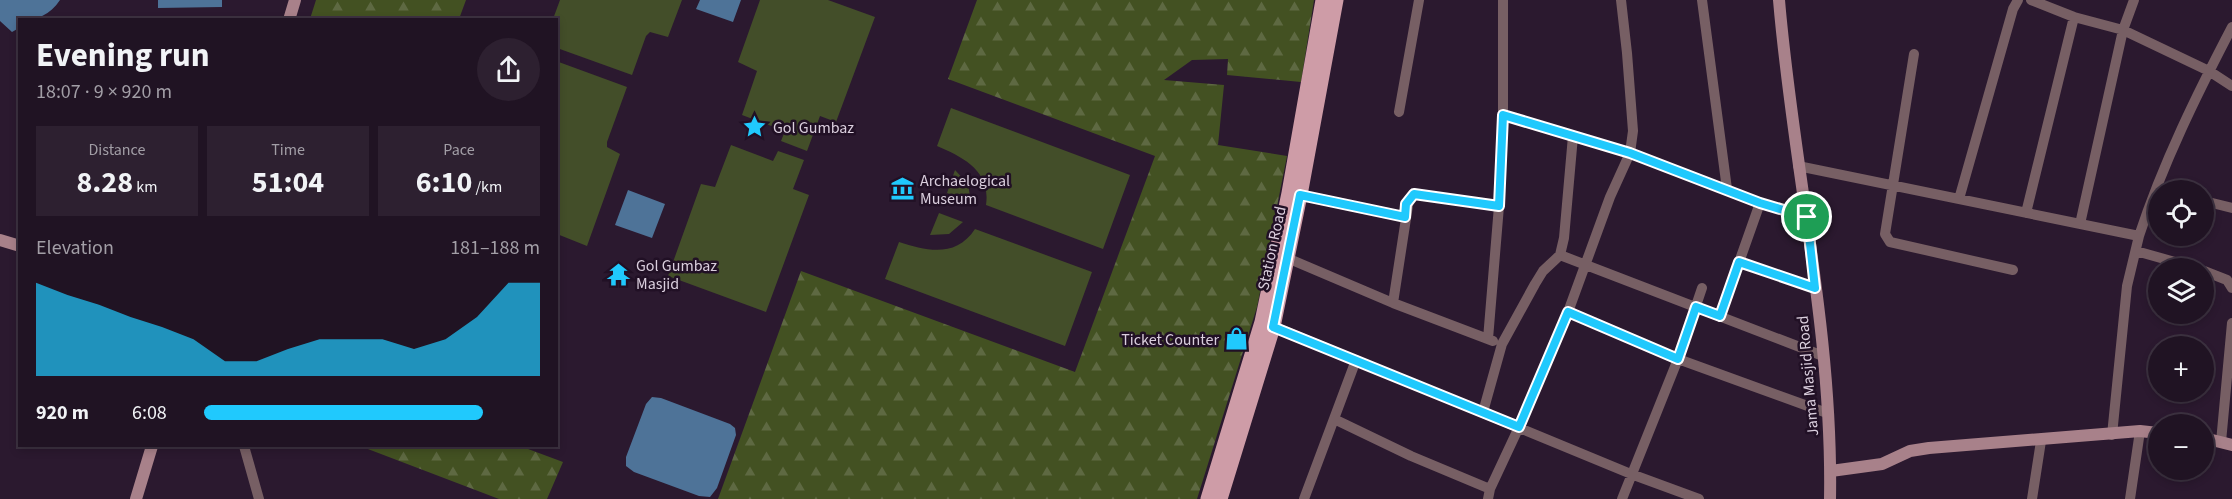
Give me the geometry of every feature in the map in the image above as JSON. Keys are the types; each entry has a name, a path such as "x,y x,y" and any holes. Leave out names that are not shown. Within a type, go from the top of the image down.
{"main road":[{"name":"Station Road","path":"1208,499 1268,324 1323,0"},
{"name":"Station Road","path":"1220,499 1287,258 1336,0"}],"street":[{"path":"290,18 295,0"},
{"path":"1399,112 1419,0"},
{"path":"1488,339 1499,206 1503,115 1503,0"},
{"path":"1334,419 1489,494 1568,312 1610,196 1630,153 1633,131 1628,53 1621,0"},
{"path":"1702,0 1727,189"},
{"name":"Jama Masjid Road","path":"1779,0 1798,166 1821,326 1831,471 1830,499"},
{"path":"1959,199 2013,9 2018,0"},
{"path":"2031,0 2074,17 2123,30 2209,71 2232,86"},
{"path":"2080,224 2123,30 2134,0"},
{"path":"2026,213 2074,17"},
{"path":"2160,180 2209,71 2232,27"},
{"path":"1914,54 1885,234 1890,242 2013,270"},
{"path":"1503,115 1630,153 1760,203 1807,217"},
{"path":"1484,412 1502,344 1543,271 1560,255 1564,238 1572,151 1578,137"},
{"path":"1798,166 2139,236"},
{"path":"1393,303 1406,204 1414,194 1499,206"},
{"path":"1300,195 1405,217"},
{"path":"1720,316 1760,203"},
{"path":"2214,204 2232,208"},
{"path":"2112,435 2127,286 2139,236 2148,212"},
{"path":"0,240 18,245"},
{"path":"2136,251 2161,258"},
{"path":"1560,255 1823,356"},
{"path":"1287,258 1393,303 1502,344"},
{"path":"1739,262 1815,288"},
{"path":"2214,274 2227,280 2232,288"},
{"path":"1622,499 1678,359 1702,288"},
{"path":"1568,312 1678,359 1827,413"},
{"path":"2226,443 2232,323"},
{"path":"1268,324 1631,474 1699,499"},
{"path":"1304,499 1356,360"},
{"path":"2130,499 2140,431"},
{"path":"1831,471 1882,464 1910,452 1929,448 2148,432"},
{"path":"2032,499 2041,441"},
{"path":"136,499 152,447"},
{"path":"244,447 259,499"}],"green space":[{"path":"316,0 466,0 459,18 310,18"},
{"path":"560,0 682,0 668,37 650,32 646,36 632,75 558,48 558,18 553,18"},
{"path":"760,0 828,0 875,17 836,122 820,116 807,151 781,141 785,131 742,115 757,71 738,62"},
{"path":"977,0 1314,0 1301,82 1227,75 1228,59 1192,60 1164,80 1224,85 1218,145 1287,156 1257,307 1197,499 718,499 801,271 1075,372 1155,156 948,79"},
{"path":"558,62 627,87 607,142 607,147 620,154 587,246 558,234"},
{"path":"951,108 1130,175 1103,249 986,205 986,193 980,174 956,155 937,146"},
{"path":"731,145 773,161 778,151 804,160 793,189 809,195 766,312 668,276 701,184 715,187"},
{"path":"955,170 968,184 971,202 947,193"},
{"path":"939,213 963,222 949,234 930,235"},
{"path":"975,229 1092,272 1065,346 885,279 899,242 920,248 940,250 959,245"},
{"path":"363,447 523,447 563,462 547,499 499,499"}],"water":[{"path":"0,0 60,0 43,16 18,18 18,29 12,32 0,21"},
{"path":"158,0 222,0 222,7 158,8"},
{"path":"700,0 741,0 733,22 696,9"},
{"path":"628,190 665,204 652,238 615,225"},
{"path":"652,397 661,398 730,424 735,428 736,435 717,488 710,497 699,496 634,472 626,466 626,457 646,404"}],"place":[{"name":"Gol Gumbaz","path":"755,127"},
{"name":"Archaelogical Museum","path":"902,189"},
{"name":"Gol Gumbaz Masjid","path":"618,274"},
{"name":"Ticket Counter","path":"1237,339"}],"route":[{"path":"1503,115 1630,153 1760,203 1807,217 1815,288 1739,262 1720,316 1696,307 1678,359 1568,312 1519,427 1273,327 1300,195 1405,217 1406,204 1414,194 1499,206 1503,115"}]}
